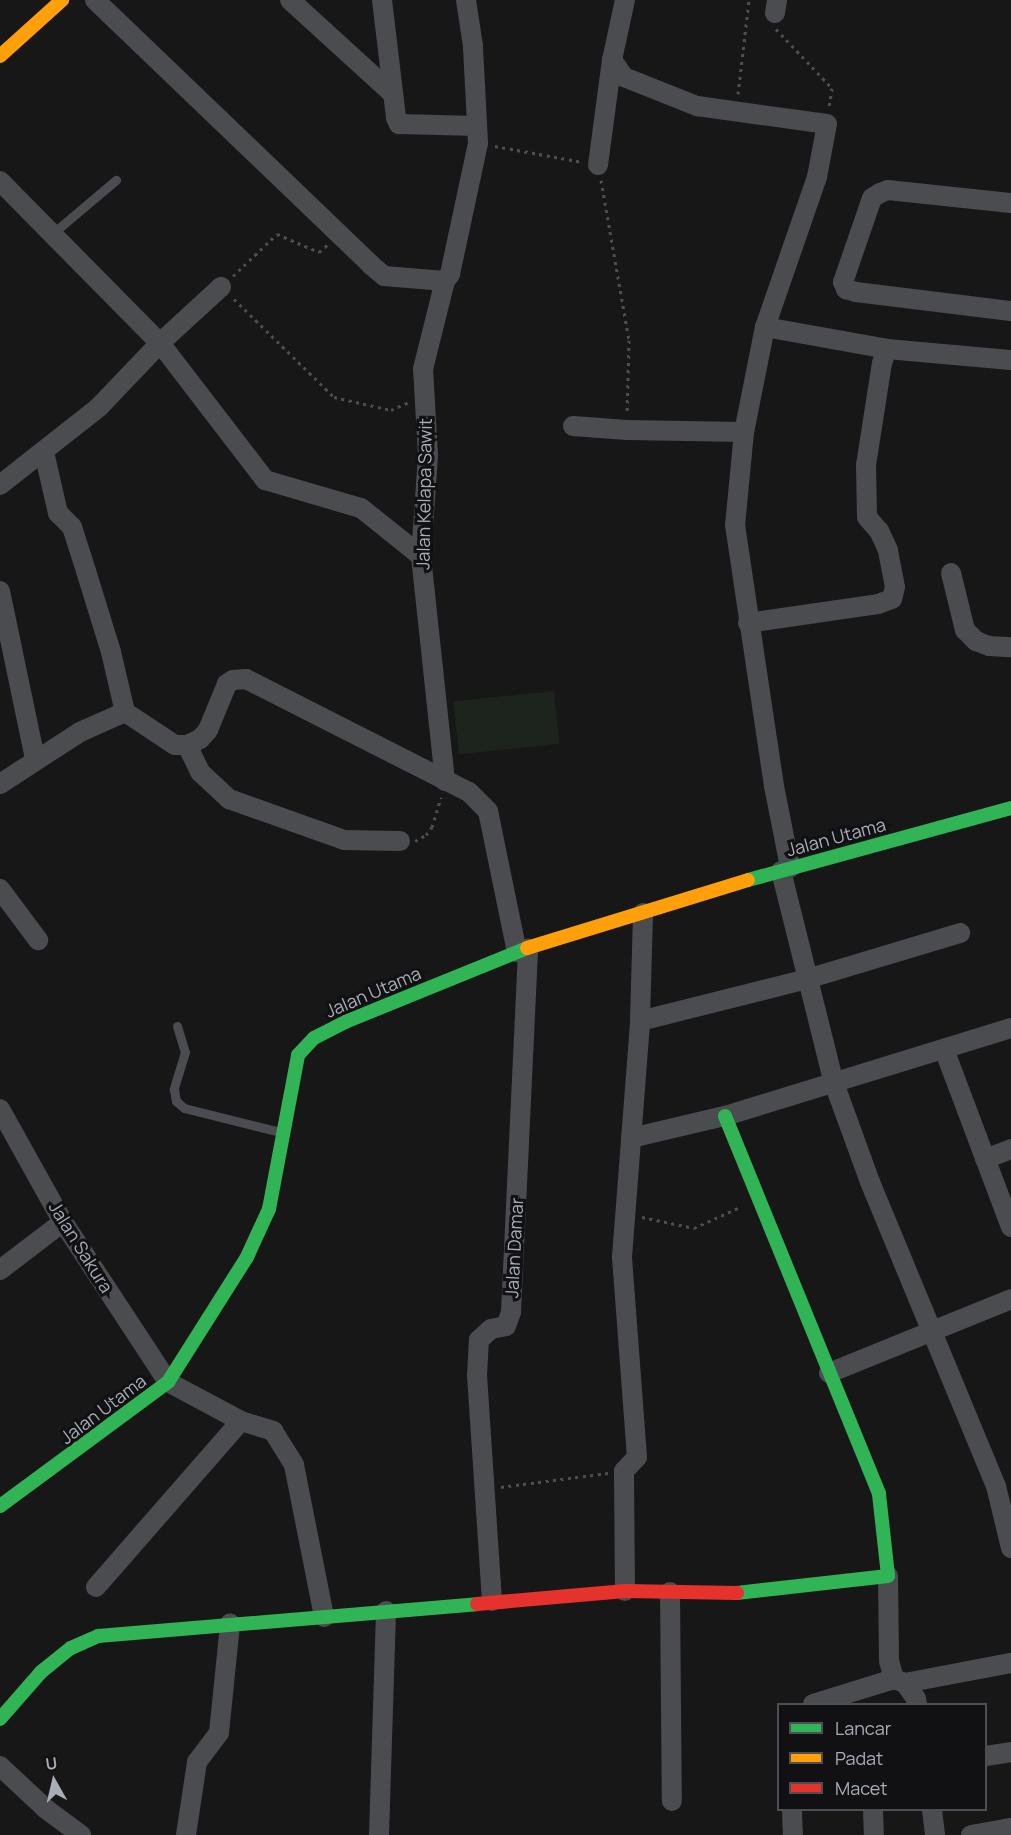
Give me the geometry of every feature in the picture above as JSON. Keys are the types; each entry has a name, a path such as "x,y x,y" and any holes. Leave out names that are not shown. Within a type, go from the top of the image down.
{"street":[{"path":"3,48 62,0"},
{"path":"95,0 337,235 384,276 446,281"},
{"path":"290,0 393,94"},
{"path":"382,0 396,118 399,124 478,135"},
{"name":"Jalan Kelapa Sawit","path":"445,781 421,556 428,455 423,369 446,281 450,274 478,135 473,46 466,0"},
{"path":"598,165 612,60 624,0"},
{"path":"612,60 624,77 697,106 827,124 817,177 765,327 744,432 735,525 786,869 807,979 834,1083 870,1182 934,1330 996,1486 1011,1548"},
{"path":"0,180 160,343 265,480 362,508 421,556"},
{"path":"1011,203 888,190 880,193 872,198 843,282 846,288 856,292 1011,310"},
{"path":"0,485 99,407 160,343 221,287"},
{"path":"765,327 887,349 1011,360"},
{"path":"748,623 878,604 892,599 895,587 888,550 879,531 867,517 866,465 882,363 887,349"},
{"path":"573,426 627,430 744,432"},
{"path":"44,452 58,513 72,527 111,652 124,712 175,745 187,745 200,739 208,730 227,684 233,680 246,679 479,799 488,811 522,950"},
{"path":"951,573 965,630 976,641 989,646 1011,647"},
{"path":"0,591 35,759"},
{"path":"0,784 35,759 80,732 124,712"},
{"path":"187,745 200,772 229,799 344,840 400,841"},
{"name":"Jalan Utama","path":"0,1506 168,1382 247,1257 268,1209 298,1055 314,1038 345,1022 522,950 786,869 1011,808"},
{"path":"0,889 38,940"},
{"path":"624,1591 626,1529 624,1471 638,1457 622,1257 640,1022 643,913"},
{"path":"640,1022 807,979 960,933"},
{"name":"Jalan Damar","path":"492,1601 477,1376 479,1340 491,1329 506,1326 512,1312 522,950"},
{"path":"630,1138 725,1116 1011,1028"},
{"path":"944,1049 1011,1227"},
{"name":"Jalan Sakura","path":"0,1109 63,1222 168,1382"},
{"path":"725,1116 879,1494 883,1508 888,1576 889,1661 899,1681 916,1699 917,1703"},
{"path":"985,1159 1011,1149"},
{"path":"0,1270 63,1222"},
{"path":"829,1373 1011,1299"},
{"path":"168,1382 241,1420 273,1431 294,1465 324,1617"},
{"path":"96,1587 241,1420"},
{"path":"0,1719 41,1672 71,1648 98,1636 624,1591 739,1593 888,1576"},
{"path":"670,1592 672,1801"},
{"path":"379,1835 386,1611"},
{"path":"186,1835 198,1762 219,1733 230,1624"},
{"path":"817,1703 899,1681 1011,1663"},
{"path":"987,1756 1011,1752"},
{"path":"0,1766 46,1809 81,1835"},
{"path":"792,1811 793,1835"},
{"path":"873,1811 874,1835"},
{"path":"932,1811 935,1835"},
{"path":"971,1835 1011,1828"}],"lane":[{"path":"52,234 116,180"},
{"path":"177,1026 185,1052 174,1089 176,1101 184,1108 283,1133"}],"path":[{"path":"736,112 749,0"},
{"path":"776,6 774,28 832,88 827,124"},
{"path":"478,135 598,165 629,340 627,430"},
{"path":"337,235 319,252 278,234 221,287 334,397 391,410 424,394"},
{"path":"400,841 418,840 432,827 445,781"},
{"path":"625,1213 694,1228 759,1198"},
{"path":"484,1489 624,1471"}],"shaded area":[{"path":"554,691 560,744 459,754 454,702"}],"traffic: fast":[{"path":"748,880 1011,808"},
{"path":"0,1506 168,1382 247,1257 269,1209 298,1055 314,1038 345,1022 527,948"},
{"path":"725,1116 879,1494 888,1576 737,1593"},
{"path":"0,1719 41,1672 71,1648 98,1636 477,1604"}],"traffic: slow":[{"path":"0,56 62,0"},
{"path":"527,948 748,880"}],"traffic: jam":[{"path":"477,1604 625,1591 737,1593"}]}
